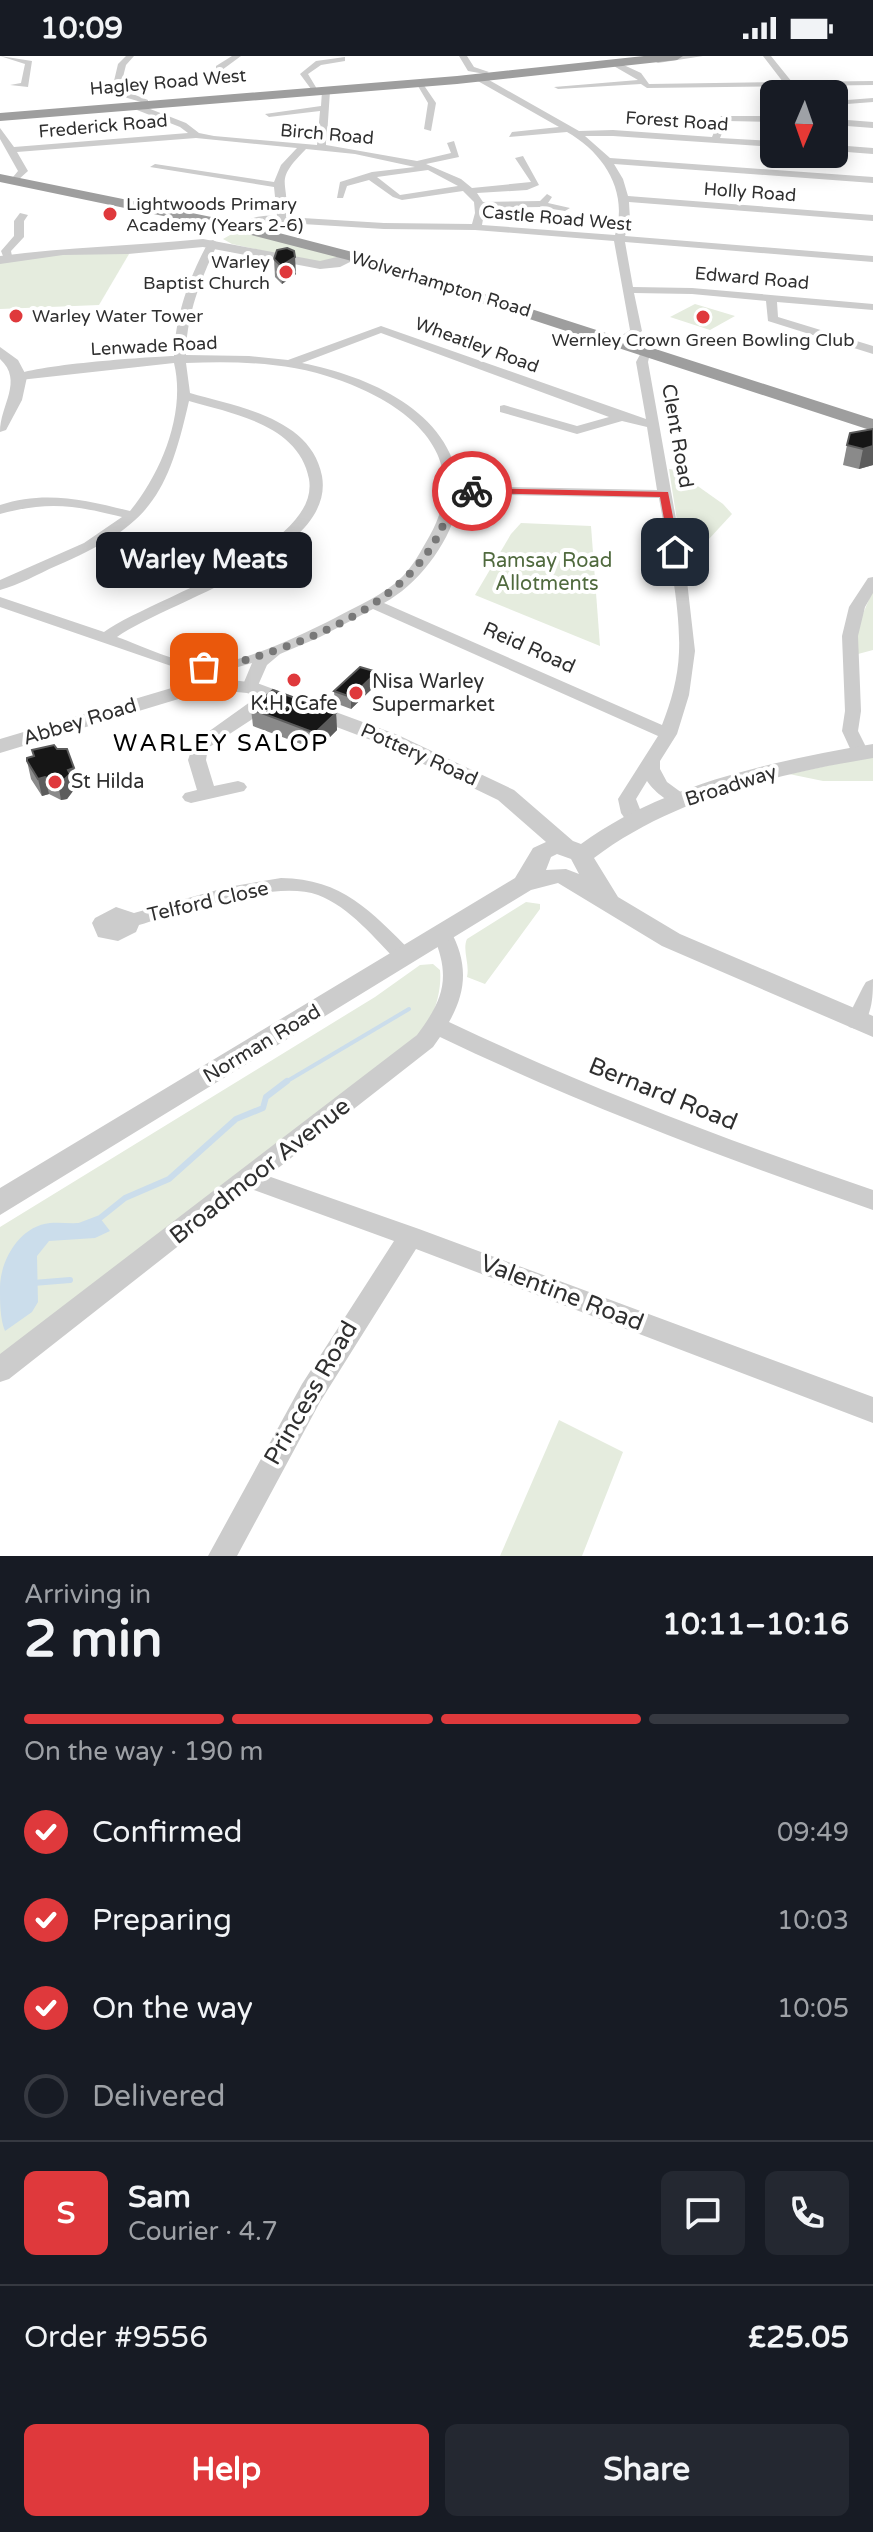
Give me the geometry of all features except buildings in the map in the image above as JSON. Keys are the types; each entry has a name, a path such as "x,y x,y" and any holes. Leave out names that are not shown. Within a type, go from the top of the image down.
{"highway":[{"name":"Hagley Road West","path":"0,114 277,93 677,56"},
{"name":"Hagley Road West","path":"320,89 418,83 477,75"},
{"name":"Wolverhampton Road","path":"7,177 244,226 357,255 873,418"},
{"name":"Wolverhampton Road","path":"357,255 873,425"},
{"path":"625,338 647,351"}],"street":[{"path":"0,56 29,63 25,85 14,85"},
{"path":"130,56 118,73 118,81 135,104"},
{"path":"219,68 237,56"},
{"path":"463,56 477,75 573,131 607,161 618,179 624,199 625,220 619,239 636,331 625,338"},
{"name":"Hagley Road West","path":"615,61 699,56"},
{"path":"767,56 786,80"},
{"path":"342,59 311,67 304,74 320,89 324,108 321,144 358,139"},
{"path":"615,61 638,75 645,87"},
{"path":"418,83 432,103 428,129"},
{"path":"848,84 873,83"},
{"path":"558,87 760,85"},
{"path":"702,86 709,97"},
{"path":"848,102 873,100"},
{"name":"Birch Road","path":"135,104 183,125 196,135 302,148 321,144 418,163 469,189 480,205"},
{"path":"269,114 324,108"},
{"path":"715,140 720,120 724,118 760,119"},
{"path":"848,123 873,125"},
{"path":"0,131 23,171 7,177"},
{"name":"Forest Road","path":"512,135 573,131 760,143"},
{"name":"Frederick Road","path":"13,150 196,135"},
{"path":"418,163 456,155 451,143"},
{"path":"280,219 283,211 277,178 282,166 302,148"},
{"path":"848,149 873,151"},
{"path":"371,177 406,196 533,185 537,181 520,158"},
{"path":"607,161 873,180"},
{"path":"155,167 277,185"},
{"path":"339,196 341,186 371,177 431,167"},
{"path":"543,204 547,196 545,191"},
{"name":"Holly Road","path":"624,199 873,218"},
{"path":"475,227 479,221 480,205 543,204 565,208"},
{"path":"24,219 19,237 6,251 4,260 63,251 112,251 213,243 320,265 335,264 357,255"},
{"name":"Castle Road West","path":"244,226 262,219 280,219 384,226 475,227 873,259"},
{"path":"0,586 114,532 152,498 166,472 184,390 180,360 188,306 213,243"},
{"name":"Edward Road","path":"628,290 692,291 873,307"},
{"path":"771,298 771,317 776,321 873,350"},
{"name":"Wheatley Road","path":"291,363 381,329 622,417 652,424"},
{"path":"0,351 18,369 20,376 16,393 0,427"},
{"name":"Clent Road","path":"636,822 627,799 668,734 681,695 687,651 680,581 642,362 647,351"},
{"name":"Lenwade Road","path":"20,376 180,360 291,363"},
{"path":"210,677 319,634 402,585 423,560 450,511 454,490 450,466 439,442 405,410 388,396 351,379 291,363"},
{"path":"106,638 260,557 293,532 314,498 315,471 301,444 257,417 184,390"},
{"path":"504,409 577,430 622,417"},
{"path":"454,490 664,494"},
{"path":"0,510 21,502 51,499 135,516"},
{"path":"867,752 850,731 853,711 850,636 857,607 873,581"},
{"path":"0,602 183,665 192,672 195,680 246,667 258,684"},
{"name":"Reid Road","path":"372,603 668,734"},
{"path":"238,787 199,795 197,760 200,746 245,716 258,684 260,663 274,651"},
{"name":"Pottery Road","path":"210,677 258,684 391,740 506,795 530,819 562,861"},
{"name":"Abbey Road","path":"0,746 210,677"},
{"name":"Broadway","path":"562,861 684,801 777,771 867,752"},
{"path":"651,761 651,775 656,782 684,801"},
{"path":"562,861 614,908 684,946 865,1024 873,987"},
{"name":"Norman Road","path":"0,1203 562,861"},
{"name":"Telford Close","path":"130,921 254,888 288,885 321,889 343,900 405,957"},
{"name":"Broadmoor Avenue","path":"0,1370 425,1041 437,1026 456,989 454,957 443,935"},
{"name":"Bernard Road","path":"437,1026 498,1055 756,1160 873,1200"},
{"name":"Valentine Road","path":"250,1179 411,1236 873,1410"},
{"name":"Princess Road","path":"222,1556 282,1439 352,1321 411,1236"}],"green space":[{"path":"239,230 340,257 318,263 232,244 223,239"},
{"path":"61,254 129,254 99,305 0,309 0,263"},
{"name":"Wernley Crown Green Bowling Club","path":"695,304 735,316 710,330 670,317"},
{"path":"669,469 675,470 723,504 732,514 684,566"},
{"name":"Ramsay Road Allotments","path":"521,523 591,526 600,646 475,595 511,534"},
{"path":"873,590 873,650 858,654 856,630"},
{"path":"873,756 873,781 823,781 789,774"},
{"path":"526,902 540,904 540,909 485,984 467,977 467,939"},
{"path":"433,964 440,970 439,994 430,1020 420,1033 0,1365 0,1227 375,997 420,965"},
{"path":"559,1420 623,1452 582,1556 500,1556"}],"water":[{"path":"100,1218 110,1231 95,1238 49,1241 37,1256 38,1302 32,1312 5,1331 1,1310 1,1277 14,1246 30,1230 39,1226 81,1223"}],"waterway":[{"path":"286,1082 409,1009"},
{"path":"79,1226 100,1218 125,1198 169,1179 236,1119 263,1108 266,1097 286,1082"},
{"path":"33,1283 70,1280"}],"way so far":[{"path":"204,667 215,669 307,639 342,622 402,585 423,560 438,533 450,511 454,490 472,491"}],"place":[{"name":"Lightwoods Primary Academy (Years 2-6)","path":"110,214"},
{"name":"Warley Baptist Church","path":"286,272"},
{"name":"Warley Water Tower","path":"16,316"},
{"name":"Wernley Crown Green Bowling Club","path":"703,317"},
{"name":"Warley Meats","path":"204,667"},
{"name":"K.H. Cafe","path":"294,680"},
{"name":"Nisa Warley Supermarket","path":"356,693"},
{"name":"St Hilda","path":"55,782"}],"district":[{"name":"WARLEY SALOP","path":"221,743"}],"route":[{"path":"472,491 664,494 675,552"}]}
